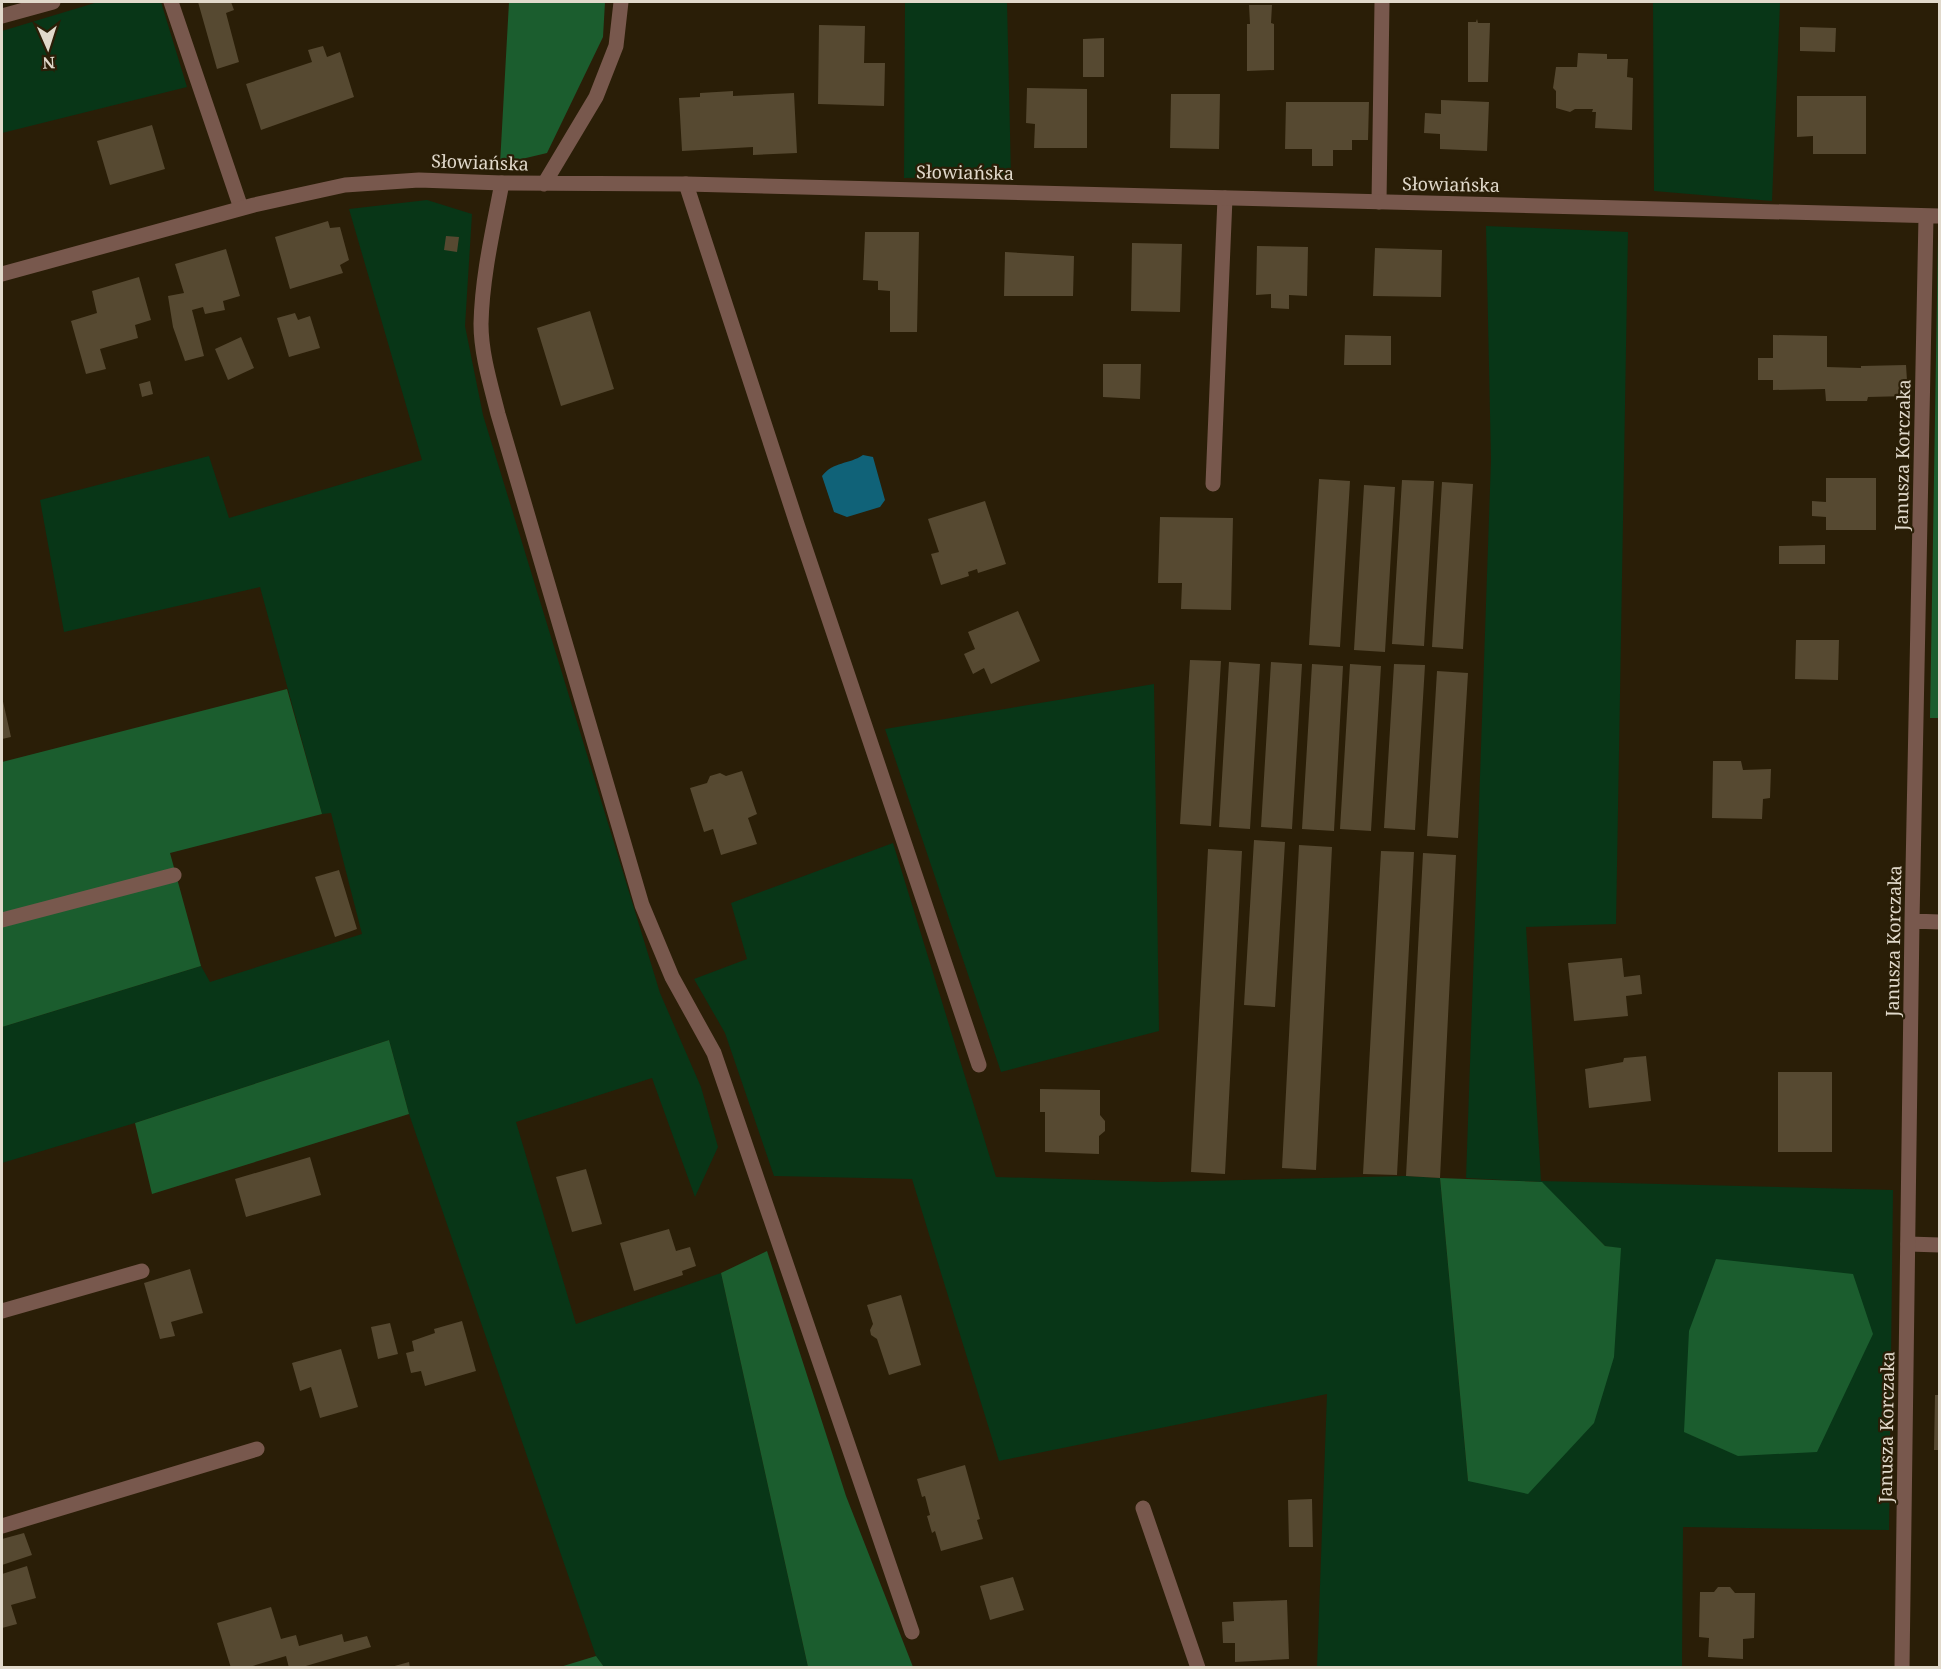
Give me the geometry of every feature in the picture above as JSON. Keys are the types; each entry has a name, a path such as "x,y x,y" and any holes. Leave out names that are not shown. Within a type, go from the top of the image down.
{"street":[{"path":"2,16 53,2"},
{"path":"171,2 241,208"},
{"path":"544,184 596,97 616,46 621,2"},
{"path":"1379,202 1382,2"},
{"name":"Słowiańska","path":"2,274 241,208 345,185 419,180 544,184 686,184 1933,216"},
{"path":"502,183 488,257 481,326 488,374 498,414 642,905 672,977 714,1053 912,1632"},
{"path":"686,184 793,512 979,1065"},
{"path":"1213,484 1225,198"},
{"name":"Janusza Korczaka","path":"1902,1668 1912,921 1933,216"},
{"path":"2,920 174,875"},
{"path":"1912,921 1940,922"},
{"path":"1908,1244 1940,1245"},
{"path":"2,1311 142,1271"},
{"path":"2,1526 256,1449"},
{"path":"1143,1508 1198,1668"}],"green space":[{"path":"98,2 161,2 187,87 2,133 2,31"},
{"path":"509,2 605,2 603,37 547,153 500,164"},
{"path":"905,2 1007,2 1011,176 904,178"},
{"path":"1653,2 1780,2 1772,201 1654,191"},
{"path":"427,200 472,214 465,326 483,415 660,993 701,1087 718,1147 695,1197 652,1078 516,1122 576,1324 721,1273 808,1667 604,1667 596,1656 409,1114 389,1040 135,1123 2,1163 2,1027 201,966 210,982 362,934 331,813 322,814 260,587 64,632 40,500 209,456 229,518 422,460 349,209"},
{"path":"1486,226 1628,232 1616,924 1526,927 1541,1181 1893,1190 1889,1530 1683,1527 1682,1667 1317,1667 1327,1394 999,1461 912,1179 774,1176 725,1033 694,979 747,959 731,903 893,843 996,1177 1160,1182 1406,1176 1440,1178 1468,1481 1621,1249 1605,1246 1541,1182 1466,1178 1491,460"},
{"path":"1938,237 1940,718 1930,718"},
{"path":"1154,684 1159,1031 1001,1072 885,729"},
{"path":"287,689 322,814 170,853 201,966 2,1027 2,762"},
{"path":"389,1040 409,1114 152,1194 135,1123"},
{"path":"1440,1178 1542,1182 1605,1246 1621,1248 1614,1357 1594,1423 1528,1494 1468,1481"},
{"path":"767,1251 846,1496 913,1667 808,1667 721,1273"},
{"path":"1716,1259 1853,1274 1873,1334 1817,1452 1738,1456 1684,1432 1689,1331"},
{"path":"596,1656 604,1667 560,1667"}],"water":[{"path":"863,455 873,457 885,500 880,507 847,517 834,512 822,476 836,465"}],"building":[{"path":"198,2 231,2 234,10 226,13 239,62 217,69"},
{"path":"1249,5 1272,5 1274,70 1247,71"},
{"path":"1477,19 1478,23 1490,23 1488,82 1468,82 1468,22 1476,22"},
{"path":"819,25 865,26 864,63 885,63 884,106 818,104"},
{"path":"1800,27 1836,28 1835,52 1800,51"},
{"path":"1104,38 1104,77 1083,77 1083,39"},
{"path":"323,46 327,57 340,52 354,97 261,130 246,84 312,62 308,50"},
{"path":"1578,53 1607,54 1607,59 1628,59 1627,77 1633,78 1632,130 1595,128 1596,112 1592,112 1593,109 1575,109 1570,112 1556,108 1556,91 1553,88 1556,67 1577,67"},
{"path":"1027,88 1087,89 1087,148 1034,148 1035,124 1026,123"},
{"path":"733,91 733,96 794,93 797,153 753,155 753,147 682,151 679,98 700,97 700,93"},
{"path":"1171,94 1220,94 1219,149 1170,148"},
{"path":"1797,96 1866,96 1866,154 1813,154 1813,136 1797,137"},
{"path":"1441,100 1489,102 1487,151 1440,149 1440,134 1424,133 1425,113 1441,114"},
{"path":"1286,102 1369,102 1368,140 1352,140 1352,150 1333,150 1333,166 1312,166 1312,149 1285,149"},
{"path":"152,125 165,169 110,185 97,141"},
{"path":"328,221 330,228 340,227 349,260 340,265 343,273 290,289 275,237"},
{"path":"865,232 919,232 917,332 890,332 890,291 878,290 878,281 863,280"},
{"path":"446,236 459,237 457,252 444,250"},
{"path":"1132,243 1182,244 1180,312 1131,311"},
{"path":"1257,246 1308,247 1307,296 1289,295 1289,309 1271,308 1271,294 1256,295"},
{"path":"1375,248 1442,250 1441,297 1373,296"},
{"path":"226,249 240,296 223,301 225,310 205,314 203,307 192,310 204,356 185,361 173,327 168,296 184,293 175,264"},
{"path":"1005,252 1074,256 1073,296 1004,296"},
{"path":"139,277 151,320 135,325 138,338 100,349 106,369 86,374 71,321 97,313 92,291"},
{"path":"590,311 614,389 561,406 537,328"},
{"path":"295,313 298,320 310,316 320,348 289,357 277,318"},
{"path":"1345,335 1391,336 1391,365 1344,365"},
{"path":"1773,335 1827,336 1827,367 1861,368 1861,366 1906,365 1908,396 1868,397 1867,401 1826,401 1825,389 1773,390 1773,380 1758,380 1758,358 1773,358"},
{"path":"241,337 254,368 228,380 215,349"},
{"path":"1103,364 1141,364 1140,399 1103,397"},
{"path":"150,381 153,394 142,397 139,384"},
{"path":"1826,478 1876,478 1876,530 1826,530 1826,517 1812,516 1812,501 1826,502"},
{"path":"1319,479 1350,481 1340,647 1309,645"},
{"path":"1402,480 1434,481 1424,646 1392,644"},
{"path":"1442,482 1473,484 1463,649 1432,647"},
{"path":"1364,485 1395,487 1385,652 1354,650"},
{"path":"985,501 1006,564 978,573 977,569 968,572 969,576 941,585 931,554 939,552 928,519"},
{"path":"1160,517 1233,518 1231,610 1181,609 1182,583 1158,583"},
{"path":"1825,545 1825,564 1779,564 1779,546"},
{"path":"1018,611 1040,661 991,684 984,668 973,674 964,654 975,649 968,632"},
{"path":"1796,640 1839,640 1838,680 1795,679"},
{"path":"1190,660 1221,661 1211,826 1180,824"},
{"path":"1229,662 1260,664 1250,829 1219,827"},
{"path":"1271,662 1302,664 1292,829 1261,827"},
{"path":"1312,664 1343,666 1334,831 1302,829"},
{"path":"1350,664 1381,666 1371,831 1340,829"},
{"path":"1394,664 1425,665 1415,830 1384,828"},
{"path":"1437,671 1468,673 1458,838 1427,836"},
{"path":"2,697 11,737 2,739"},
{"path":"1713,761 1741,761 1743,770 1771,769 1770,798 1763,799 1762,819 1712,818"},
{"path":"742,771 757,814 748,818 757,844 721,855 713,829 704,832 690,788 707,783 710,776 720,773 726,776"},
{"path":"1254,840 1285,842 1275,1007 1244,1005"},
{"path":"1299,845 1332,847 1316,1170 1282,1168"},
{"path":"1208,849 1242,851 1225,1174 1191,1172"},
{"path":"1381,851 1414,852 1397,1175 1363,1174"},
{"path":"1423,853 1456,855 1440,1178 1406,1176"},
{"path":"339,870 357,929 335,937 315,877"},
{"path":"1622,958 1624,977 1640,975 1642,994 1626,996 1628,1016 1574,1021 1568,963"},
{"path":"1646,1056 1651,1101 1589,1108 1585,1069 1623,1062 1624,1058"},
{"path":"1778,1072 1832,1072 1832,1152 1778,1152"},
{"path":"1040,1089 1100,1090 1100,1115 1105,1121 1105,1131 1099,1136 1099,1154 1045,1152 1045,1112 1040,1112"},
{"path":"310,1157 321,1195 246,1217 235,1179"},
{"path":"586,1169 602,1224 572,1232 556,1177"},
{"path":"669,1229 676,1251 690,1247 696,1266 682,1271 683,1275 634,1291 620,1243"},
{"path":"190,1269 203,1313 171,1322 175,1336 160,1339 144,1283"},
{"path":"901,1295 921,1365 889,1375 877,1339 871,1335 870,1330 873,1324 867,1305"},
{"path":"462,1321 476,1371 425,1386 421,1371 411,1373 406,1353 414,1351 412,1341 435,1333 434,1329"},
{"path":"390,1323 398,1354 378,1359 371,1327"},
{"path":"341,1349 358,1407 320,1418 311,1387 300,1391 292,1363"},
{"path":"1935,1395 1940,1395 1940,1450 1934,1450"},
{"path":"965,1465 980,1519 977,1520 983,1539 941,1551 935,1531 932,1533 925,1496 922,1497 917,1479"},
{"path":"1312,1499 1313,1547 1289,1547 1288,1500"},
{"path":"24,1533 32,1555 2,1565 2,1539"},
{"path":"27,1566 36,1598 11,1605 17,1624 2,1628 2,1574"},
{"path":"1013,1577 1024,1610 990,1620 980,1586"},
{"path":"1718,1587 1730,1587 1735,1593 1755,1593 1754,1638 1743,1639 1743,1659 1708,1657 1709,1638 1699,1637 1700,1592 1714,1592"},
{"path":"1287,1600 1289,1659 1235,1662 1235,1643 1223,1643 1222,1622 1234,1621 1233,1602"},
{"path":"271,1607 281,1639 296,1635 299,1646 342,1634 344,1642 367,1636 371,1647 299,1668 289,1668 286,1656 246,1668 231,1668 217,1623"},
{"path":"409,1662 410,1668 391,1668 391,1667"}]}
